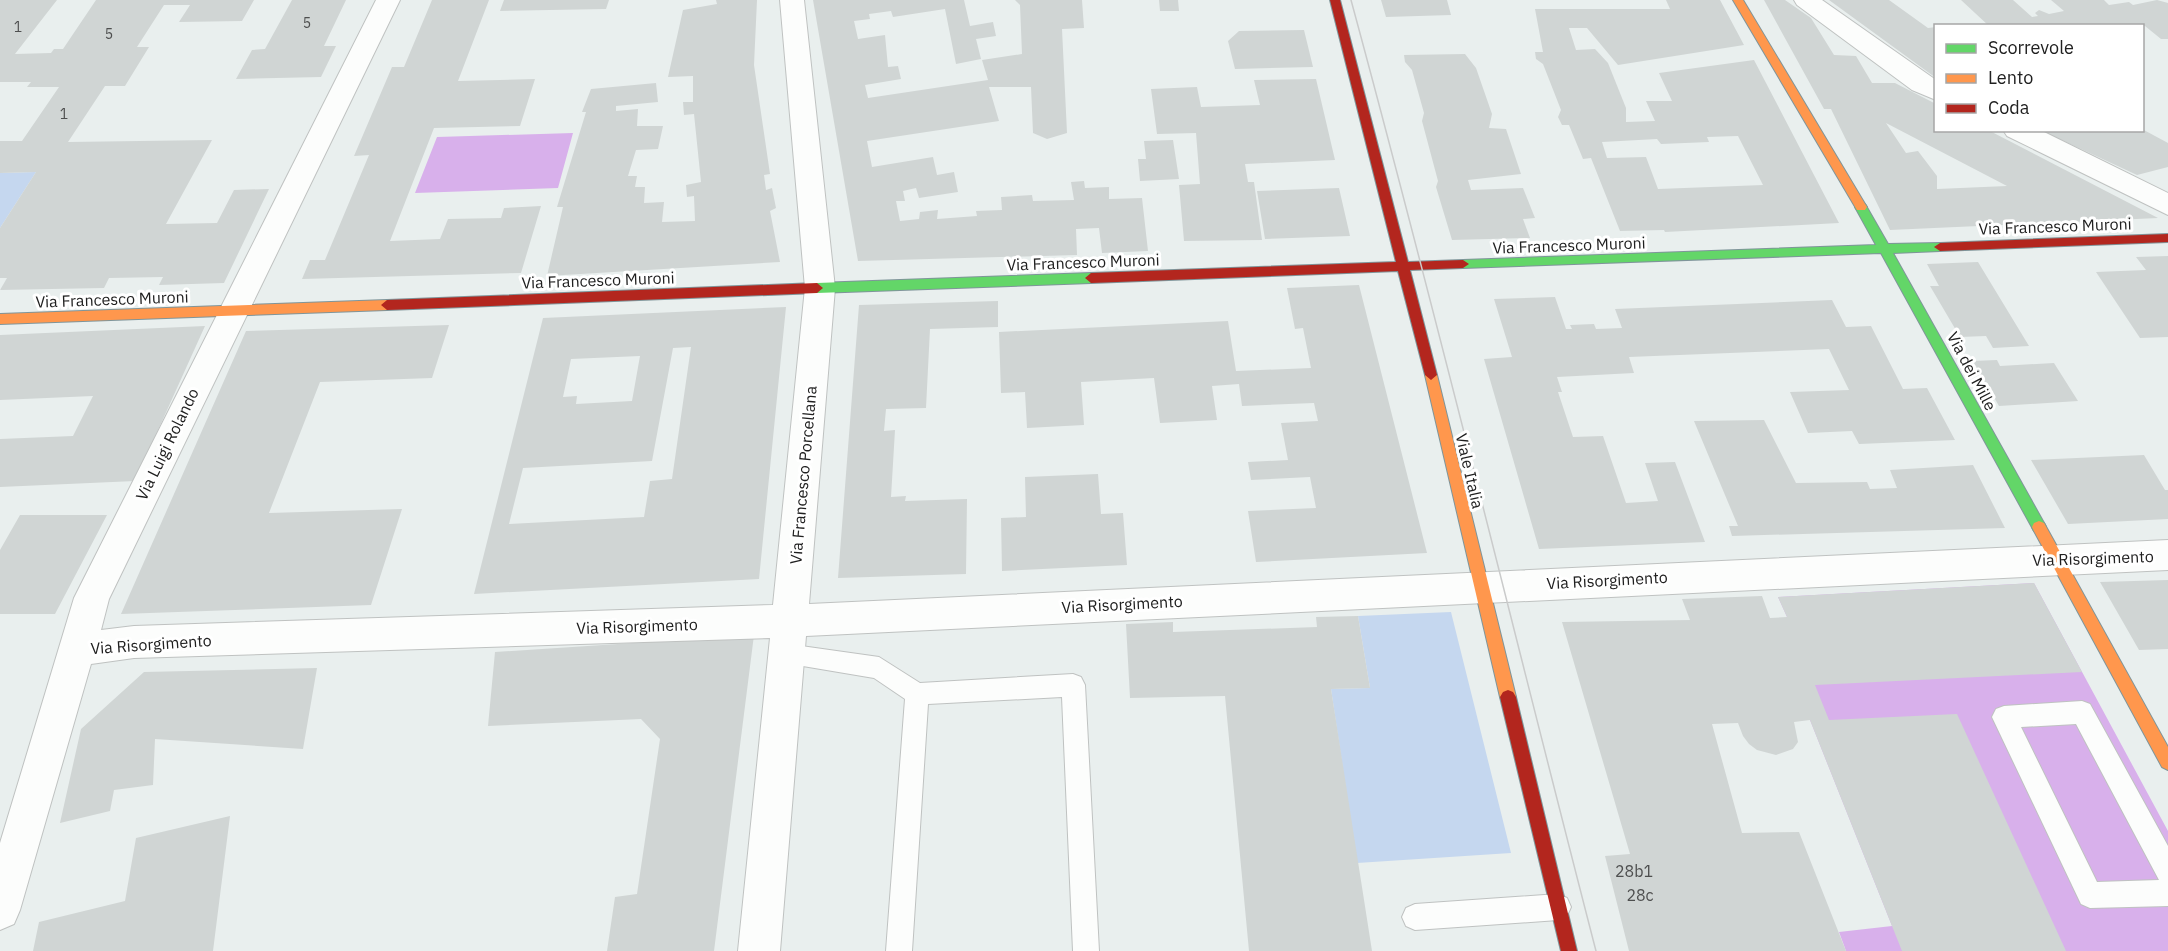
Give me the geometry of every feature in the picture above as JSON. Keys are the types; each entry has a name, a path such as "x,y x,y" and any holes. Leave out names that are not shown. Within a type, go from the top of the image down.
{"street":[{"name":"Via Luigi Rolando","path":"0,910 92,597 388,0"},
{"name":"Via Francesco Porcellana","path":"759,951 820,288 792,0"},
{"name":"Viale Italia","path":"1335,0 1405,266 1480,587 1569,951"},
{"name":"Via dei Mille","path":"1738,0 1887,250 2055,560 2168,762"},
{"path":"1806,0 1921,84 1934,90"},
{"path":"2020,132 2168,205"},
{"name":"Via Francesco Muroni","path":"0,320 2168,238"},
{"name":"Via Risorgimento","path":"76,649 134,642 789,638 1480,587 2168,555"}],"lane":[{"path":"789,638 879,668 917,694 1073,685 1086,951"},
{"path":"898,951 917,694"},
{"path":"2168,872 2082,712 2004,717 2090,896 2168,893"},
{"path":"1416,917 1558,907"}],"shaded area":[{"path":"573,133 558,188 415,193 437,137"},
{"path":"36,172 0,228 0,173"},
{"path":"2034,583 2168,831 2168,951 1846,951 1839,932 1892,926 1810,720 1787,617 1778,597"},
{"path":"1451,612 1511,853 1357,863 1331,689 1370,688 1358,616"}],"building":[{"path":"0,0 57,0 15,54 51,53 54,49 63,49 96,0 254,0 242,21 179,22 190,5 164,5 137,47 149,47 125,86 105,86 68,142 212,140 166,224 217,223 234,190 269,189 224,283 159,285 163,277 109,278 104,288 0,290 7,278 0,278 0,228 36,172 0,173 0,141 22,141 59,87 27,87 31,82 0,82"},
{"path":"292,0 346,0 324,46 336,46 321,77 236,79 252,50 265,49"},
{"path":"432,0 489,0 458,81 535,79 520,126 434,128 390,241 440,239 448,219 501,218 504,208 541,206 521,273 302,279 310,260 325,260 369,155 354,156 392,67 404,67"},
{"path":"504,0 609,0 606,9 500,11"},
{"path":"716,0 757,0 754,65 770,174 764,175 766,190 772,188 776,208 770,211 780,262 547,276 563,207 557,207 586,112 582,112 591,89 656,83 658,102 616,106 616,111 638,109 637,126 663,126 658,149 636,150 628,176 637,176 635,187 645,187 644,203 664,202 662,222 695,221 694,196 687,197 686,185 701,182 694,114 684,115 683,102 693,102 693,76 668,77 683,10 717,4"},
{"path":"813,0 964,0 970,26 993,22 996,36 976,39 981,59 956,64 945,9 893,17 891,11 869,14 870,19 854,21 858,39 885,35 888,67 898,66 901,79 865,85 868,98 988,80 982,60 1022,54 1020,5 1015,0 1082,0 1084,28 1062,29 1067,133 1047,139 1033,133 1031,87 989,87 999,121 867,141 872,167 933,157 937,175 954,172 958,192 919,198 916,188 903,191 905,201 896,201 900,221 919,219 920,212 938,210 937,219 977,216 976,211 1002,210 1001,197 1032,195 1033,201 1074,200 1071,182 1084,181 1085,188 1109,187 1109,199 1142,198 1148,251 1102,253 1099,228 1076,229 1077,255 858,261"},
{"path":"1159,0 1178,0 1179,11 1160,11"},
{"path":"1381,0 1447,0 1451,15 1386,17"},
{"path":"1666,0 1720,0 1744,45 1618,65 1587,28 1569,28 1576,50 1595,49 1608,63 1626,108 1626,122 1655,121 1646,101 1672,101 1659,73 1754,60 1839,223 1665,232 1664,230 1620,231 1591,158 1583,159 1569,125 1562,125 1558,117 1561,110 1543,64 1536,59 1535,52 1543,52 1535,9 1670,9","holes":["1738,136 1763,185 1658,189 1646,157 1607,158 1602,142 1657,139 1661,144 1709,142 1707,137"]},
{"path":"1764,0 1785,0 1811,18 1834,55 1856,56 1872,83 1895,83 1934,103 1934,132 1992,132 2158,218 1890,230 1831,109 1824,109","holes":["1886,123 2007,186 1937,189 1937,176 1918,151 1906,153"]},
{"path":"1829,0 1889,0 1928,28 1934,27 1934,77"},
{"path":"1961,0 2013,0 2032,17 2038,16 2035,13 2039,10 2049,14 2064,11 2051,0 2104,0 2109,5 2129,2 2133,5 2157,0 2168,3 2168,39 2161,39 2144,24 1987,24"},
{"path":"1304,30 1313,67 1235,69 1228,41 1239,31"},
{"path":"1465,54 1476,68 1492,114 1489,128 1506,129 1521,174 1468,180 1471,190 1523,188 1535,218 1523,219 1530,238 1452,240 1436,187 1438,181 1422,121 1424,113 1412,70 1405,62 1404,55"},
{"path":"1316,79 1335,160 1245,164 1248,182 1254,182 1262,240 1184,241 1179,185 1200,184 1196,133 1157,134 1151,89 1197,87 1201,107 1260,105 1254,80"},
{"path":"2144,130 2168,143 2168,167 2137,175 2044,132 2144,132"},
{"path":"1173,140 1179,179 1140,181 1138,159 1146,159 1144,141"},
{"path":"1339,188 1350,236 1265,239 1257,191"},
{"path":"2168,256 2168,337 2140,338 2096,272 2146,270 2136,257"},
{"path":"1978,262 2029,346 1993,348 1986,336 1960,337 1930,286 1939,286 1927,264"},
{"path":"1359,285 1427,553 1256,562 1248,511 1316,508 1310,477 1251,480 1248,462 1288,460 1281,423 1318,421 1314,403 1242,406 1239,384 1212,386 1217,420 1160,423 1154,378 1081,382 1084,425 1027,428 1025,392 1001,393 999,332 1228,321 1236,371 1311,368 1303,328 1295,329 1287,288"},
{"path":"1555,297 1566,329 1572,329 1570,325 1594,324 1596,329 1622,328 1615,309 1832,300 1846,327 1871,326 1903,389 1927,388 1955,440 1859,444 1852,431 1808,433 1790,392 1849,390 1829,349 1629,357 1634,373 1557,377 1562,392 1558,392 1573,437 1603,436 1626,503 1658,501 1645,463 1675,462 1705,542 1539,549 1484,359 1512,357 1494,299"},
{"path":"998,301 998,327 930,329 926,408 886,409 884,431 895,430 891,497 906,496 905,501 967,499 966,574 838,578 859,305"},
{"path":"786,307 759,579 474,594 543,318","holes":["691,347 672,479 650,481 644,517 509,524 523,468 652,461 673,348","640,356 632,401 576,404 577,396 563,397 571,359"]},
{"path":"449,325 432,378 320,382 269,513 402,509 371,605 121,614 246,331"},
{"path":"205,326 135,481 0,487 0,439 73,436 93,396 0,400 0,335"},
{"path":"1997,360 2000,366 2054,363 2078,401 1999,406 1973,361"},
{"path":"1764,420 1796,483 1867,482 1870,489 1897,488 1890,470 1973,465 2005,528 1732,536 1729,526 1738,526 1694,421"},
{"path":"2144,455 2165,490 2168,490 2168,519 2068,524 2031,460"},
{"path":"1098,474 1101,514 1123,513 1127,565 1002,571 1001,518 1026,517 1025,477"},
{"path":"20,515 107,515 55,614 0,614 0,550"},
{"path":"2168,580 2168,649 2139,650 2100,582"},
{"path":"2034,583 2082,672 1815,685 1829,720 1957,714 2066,951 1902,951 1810,720 1794,722 1798,742 1793,749 1776,755 1757,750 1749,744 1738,723 1712,724 1742,833 1799,832 1846,951 1629,951 1605,856 1630,854 1562,622 1690,620 1682,599 1762,596 1770,618 1787,617 1778,597"},
{"path":"1358,616 1370,688 1331,689 1372,951 1249,951 1225,696 1130,698 1126,624 1173,622 1173,632 1317,627 1316,617"},
{"path":"754,635 714,951 607,951 615,897 637,894 660,739 641,719 488,726 495,652"},
{"path":"317,668 303,749 155,739 153,785 114,790 110,811 60,823 81,729 144,672"},
{"path":"230,816 213,951 33,951 39,922 125,901 136,838"}],"tram line":[{"path":"1351,0 1445,356 1596,951"}],"traffic: fast":[{"path":"1861,207 2039,527"},
{"path":"1463,264 1940,247"},
{"path":"817,288 1091,278"}],"traffic: slow":[{"path":"1738,0 1861,207"},
{"path":"0,319 387,305"},
{"path":"1431,375 1508,697"},
{"path":"2039,527 2168,762"}],"traffic: jam":[{"path":"1335,0 1431,375"},
{"path":"1940,247 2168,238"},
{"path":"1091,278 1463,264"},
{"path":"387,305 817,288"},
{"path":"1508,697 1569,951"}]}
